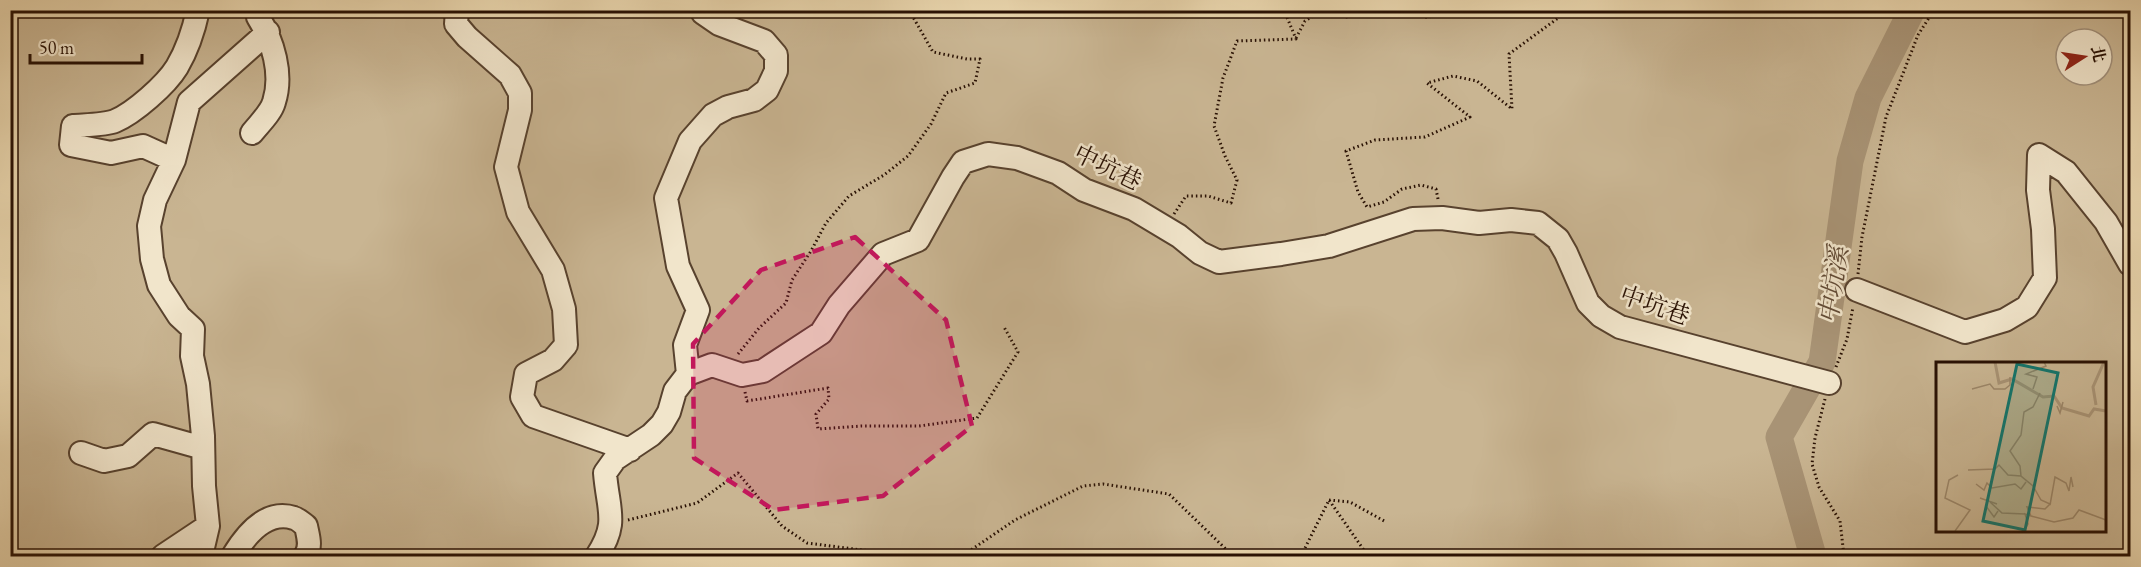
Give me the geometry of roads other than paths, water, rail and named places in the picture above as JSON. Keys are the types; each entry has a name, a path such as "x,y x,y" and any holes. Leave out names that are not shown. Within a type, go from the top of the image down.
{"street":[{"path":"174,160 143,146 111,153 71,145 74,126 113,122 134,109 155,91 176,68 192,32 198,10"},
{"path":"252,133 274,104 276,83 275,55 268,32 258,17 260,10"},
{"path":"457,10 456,24 467,37 510,75 520,93 520,110 506,167 518,212 553,270 564,309 566,345 553,360 526,374 522,397 533,416 630,450"},
{"path":"597,556 607,541 612,525 605,473 615,459 662,424 669,412 675,391 688,374 685,345 698,310 678,266 666,198 690,141 713,115 728,107 754,100 767,90 776,71 776,55 764,41 719,24 703,13 704,10"},
{"path":"201,556 208,526 198,384 192,356 193,329 179,316 159,285 152,259 149,226 154,200 174,160 189,102 268,32"},
{"name":"中坑巷","path":"688,374 712,365 742,375 763,370 821,333 839,305 883,254 918,240 963,162 988,154 1017,158 1059,172 1084,190 1134,209 1165,227 1200,253 1219,262 1281,255 1329,246 1413,219 1442,218 1479,223 1511,220 1538,223 1558,239 1588,303 1601,316 1620,327 1829,383"},
{"path":"1857,290 1965,332 2005,320 2027,307 2045,278 2043,229 2038,190 2039,155 2066,172 2106,222 2130,264"},
{"path":"81,453 104,461 128,456 153,434 203,448"},
{"path":"233,556 243,539 257,526 277,517 294,518 306,526 309,540 308,552 305,556"},
{"path":"163,556 208,526"}],"waterway":[{"name":"中坑溪","path":"1813,556 1779,437 1822,362 1850,161 1868,98 1912,10"}]}
